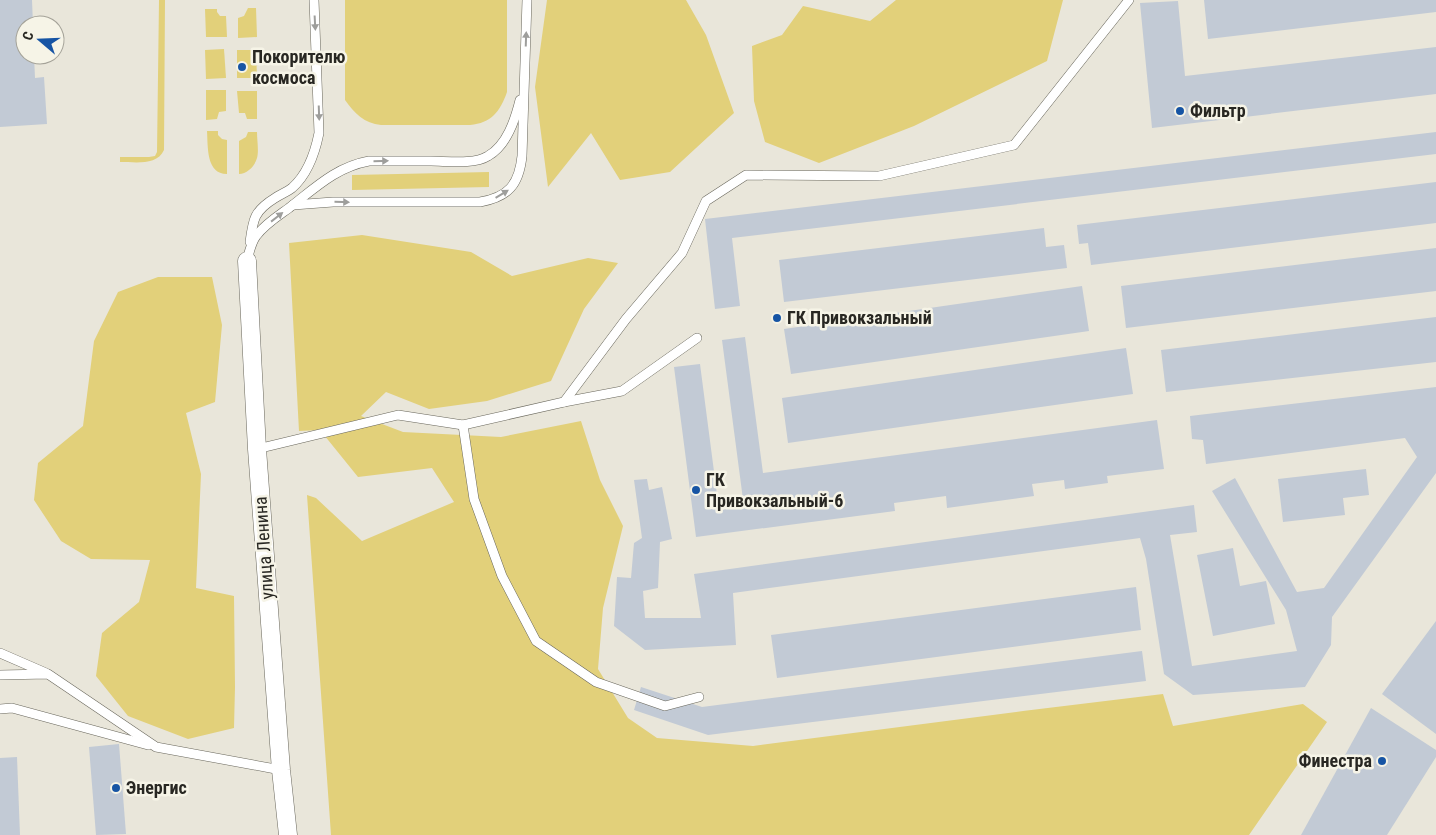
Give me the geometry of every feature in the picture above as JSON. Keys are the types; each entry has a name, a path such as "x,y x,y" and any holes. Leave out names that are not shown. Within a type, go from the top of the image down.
{"street":[{"name":"улица Ленина","path":"247,261 256,450 280,770 288,835"}],"lane":[{"path":"247,261 252,224 256,213 295,184 306,170 316,147 319,133 314,0"},
{"path":"293,205 333,202 480,202 500,196 511,188 520,170 522,156 527,0"},
{"path":"564,402 626,319 682,253 706,200 746,175 879,176 1014,145 1129,0"},
{"path":"247,261 255,237 267,224 327,177 356,163 369,161 464,161 481,160 488,156 498,148 509,131 516,115 524,81"},
{"path":"256,450 398,415 463,425 622,391 697,338"},
{"path":"463,425 474,499 502,576 536,641 596,682 665,706 699,697"},
{"path":"0,653 48,674 156,747"},
{"path":"0,675 48,674"},
{"path":"0,709 12,708 156,747 280,770"}],"shaded area":[{"path":"159,0 165,0 164,150 161,155 151,161 120,162 120,157 149,157 155,156 157,152"},
{"path":"345,0 507,0 507,92 498,111 484,122 470,125 381,125 360,117 345,100"},
{"path":"547,0 686,0 706,35 734,113 670,172 620,180 591,133 548,187 535,87"},
{"path":"896,0 1063,0 1047,61 914,126 819,163 765,142 754,101 752,46 782,35 803,6 870,21"},
{"path":"248,8 256,8 257,37 238,38 238,18 244,16"},
{"path":"205,9 217,9 220,16 226,16 227,37 206,37"},
{"path":"224,49 226,78 206,79 205,50"},
{"path":"237,50 256,50 257,78 237,78"},
{"path":"206,90 226,90 226,111 219,112 217,119 206,120"},
{"path":"237,91 257,91 257,119 247,119 245,113 239,113"},
{"path":"207,131 218,131 218,135 222,139 227,140 227,174 215,170 212,165 208,152"},
{"path":"248,132 257,132 257,158 250,169 245,173 239,174 239,141 246,137"},
{"path":"489,172 489,187 352,190 352,175"},
{"path":"362,235 471,252 512,276 588,258 618,263 584,309 551,381 487,401 429,409 386,392 361,416 403,432 501,437 581,421 600,480 623,526 603,608 598,669 628,718 657,738 753,746 1163,694 1173,726 1303,704 1327,722 1249,835 331,835 307,495 316,498 362,541 454,502 432,468 358,477 320,430 299,431 289,243"},
{"path":"158,277 212,277 222,325 215,402 186,413 201,474 196,588 234,596 234,728 188,739 128,716 96,676 102,633 139,602 150,560 91,559 61,541 34,500 38,463 83,426 94,341 118,292"}],"building":[{"path":"0,0 32,0 33,15 15,15 15,65 34,65 35,78 44,77 47,124 0,127"},
{"path":"1204,0 1436,0 1436,12 1208,39"},
{"path":"1178,1 1185,76 1436,47 1436,94 1152,128 1140,3"},
{"path":"1436,132 1436,154 732,238 740,306 715,309 705,219"},
{"path":"1436,182 1436,223 1091,265 1088,243 1079,244 1077,225"},
{"path":"1044,228 1046,247 1064,245 1067,268 784,302 779,260"},
{"path":"1436,248 1436,291 1126,328 1121,286"},
{"path":"1082,286 1089,331 791,374 784,329"},
{"path":"1436,317 1436,362 1166,392 1161,350"},
{"path":"745,337 763,473 1157,420 1164,469 1107,476 1108,483 1065,489 1064,480 1032,484 1034,496 947,508 946,496 894,503 895,511 696,537 674,367 700,364 719,510 744,507 722,340"},
{"path":"1126,348 1133,394 788,443 782,398"},
{"path":"1436,387 1436,473 1332,617 1331,645 1305,687 1193,695 1164,674 1146,559 1140,538 733,593 736,645 645,650 614,626 617,577 631,578 634,543 642,538 634,480 647,479 649,490 662,487 672,539 660,542 658,588 643,591 645,618 701,618 694,574 1194,505 1197,532 1170,535 1192,666 1297,651 1286,610 1212,491 1235,478 1297,592 1324,588 1417,457 1405,438 1206,464 1203,440 1192,439 1190,416"},
{"path":"1366,469 1369,495 1343,498 1345,515 1283,522 1278,479"},
{"path":"1233,548 1240,586 1266,581 1275,624 1213,636 1197,555"},
{"path":"1136,587 1141,630 777,678 771,635"},
{"path":"1436,621 1436,734 1382,694"},
{"path":"1142,651 1146,681 708,735 634,710 641,687 702,707"},
{"path":"1371,708 1436,750 1436,757 1387,835 1301,835"},
{"path":"119,744 126,834 96,835 89,747"},
{"path":"17,757 20,835 0,835 0,758"}],"place":[{"name":"Покорителю космоса","path":"242,67"},
{"name":"Фильтр","path":"1180,111"},
{"name":"ГК Привокзальный","path":"777,318"},
{"name":"ГК Привокзальный-6","path":"696,490"},
{"name":"Финестра","path":"1382,761"},
{"name":"Энергис","path":"116,788"}]}
